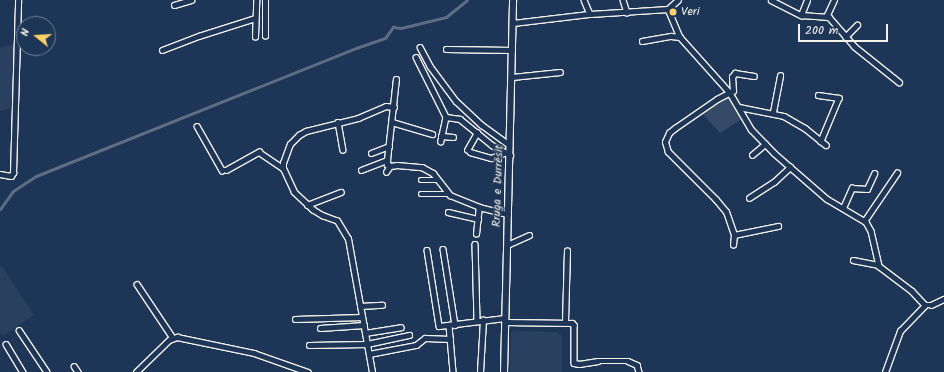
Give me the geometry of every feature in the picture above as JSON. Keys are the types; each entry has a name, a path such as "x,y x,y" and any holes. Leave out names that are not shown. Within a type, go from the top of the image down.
{"main road":[{"name":"Rruga e Durrësit","path":"504,372 508,214 507,154 510,145 513,0"}],"street":[{"path":"0,174 11,176 13,173 18,0"},
{"path":"174,5 191,0"},
{"path":"255,37 256,0"},
{"path":"265,0 265,36"},
{"path":"584,0 590,14"},
{"path":"623,0 627,12"},
{"path":"513,23 590,14 668,10 678,0"},
{"path":"801,15 807,0"},
{"path":"826,16 834,0"},
{"path":"773,1 801,15 826,16 834,21 845,37 857,50 899,82"},
{"path":"668,10 680,36 730,93 751,129 765,144 827,199 865,220 871,231 878,265 885,272 918,296 926,305"},
{"path":"162,50 255,18"},
{"path":"845,37 857,25"},
{"path":"642,41 680,36"},
{"path":"420,47 430,66 456,100 482,125 510,145"},
{"path":"446,49 512,50"},
{"path":"416,57 446,117 441,141"},
{"path":"512,77 560,72"},
{"path":"733,245 734,235 726,212 668,152 665,142 669,133 675,128 717,99 730,93 733,89 732,77 735,73 754,76"},
{"path":"773,112 780,76"},
{"path":"390,166 387,165 387,160 396,80"},
{"path":"818,95 839,98 821,141"},
{"path":"372,372 348,239 337,221 323,216 307,205 294,192 283,168 284,157 288,148 299,135 312,129 362,116 386,106 394,107"},
{"path":"739,107 773,112 784,116 805,128 826,145"},
{"path":"446,117 460,119 507,154"},
{"path":"338,122 343,150"},
{"path":"392,122 432,134"},
{"path":"197,126 222,170 226,170 259,152 283,168"},
{"path":"477,133 468,151 491,158 507,154"},
{"path":"441,136 453,137"},
{"path":"752,155 765,144"},
{"path":"371,153 389,146"},
{"path":"361,170 387,160"},
{"path":"386,172 390,166 397,165 422,168 433,173 447,194"},
{"path":"749,198 774,182 790,167"},
{"path":"865,220 897,173"},
{"path":"843,208 852,188 867,189 874,174"},
{"path":"421,180 438,180"},
{"path":"307,205 341,192"},
{"path":"421,194 447,194 480,207 508,214"},
{"path":"476,234 480,207"},
{"path":"448,212 478,219"},
{"path":"734,235 778,226"},
{"path":"507,245 530,234"},
{"path":"475,244 480,320 480,372"},
{"path":"443,249 455,325"},
{"path":"427,250 440,327 480,320 572,323 574,325 574,363 578,364 598,360 628,361 637,365 639,372"},
{"path":"565,322 567,251"},
{"path":"853,260 878,265"},
{"path":"137,284 173,338"},
{"path":"886,372 900,331 926,305 931,305 944,299"},
{"path":"360,306 382,305"},
{"path":"295,319 362,317"},
{"path":"320,328 364,325"},
{"path":"449,326 452,372"},
{"path":"365,333 401,327"},
{"path":"19,330 47,372"},
{"path":"309,345 367,344 409,335"},
{"path":"136,372 173,338 183,337 207,344 254,353 308,372"},
{"path":"369,354 416,345 425,338 450,339"},
{"path":"6,344 23,372"},
{"path":"74,366 78,372"}],"shaded area":[{"path":"15,44 14,107 0,111 0,48"},
{"path":"728,96 742,119 720,133 701,112 719,99"},
{"path":"2,266 34,315 3,336 0,333 0,267"},
{"path":"511,331 557,332 562,336 562,372 510,372"}],"waterway":[{"path":"0,209 13,191 36,176 356,48 385,38 393,27 401,28 446,17 467,0"}],"place":[{"name":"Veri","path":"673,12"}]}
